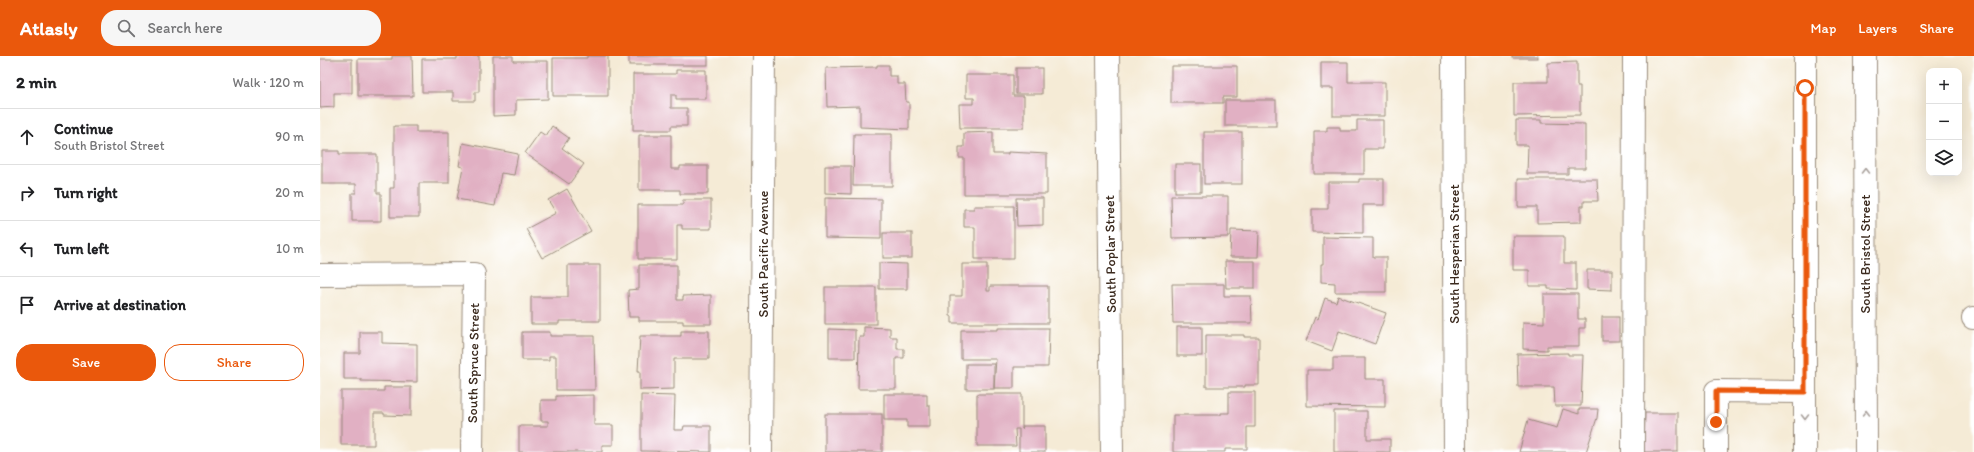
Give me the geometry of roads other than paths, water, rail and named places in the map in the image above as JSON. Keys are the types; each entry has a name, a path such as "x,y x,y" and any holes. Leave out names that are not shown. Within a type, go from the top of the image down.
{"street":[{"name":"South Pacific Avenue","path":"761,452 764,56"},
{"name":"South Poplar Street","path":"1108,56 1112,452"},
{"name":"South Hesperian Street","path":"1453,56 1455,452"},
{"path":"1633,452 1634,56"},
{"path":"1805,56 1805,452"},
{"name":"South Bristol Street","path":"1865,56 1866,452"},
{"name":"South Spruce Street","path":"320,275 474,274 472,452"},
{"path":"1716,452 1716,391 1805,392"}]}
